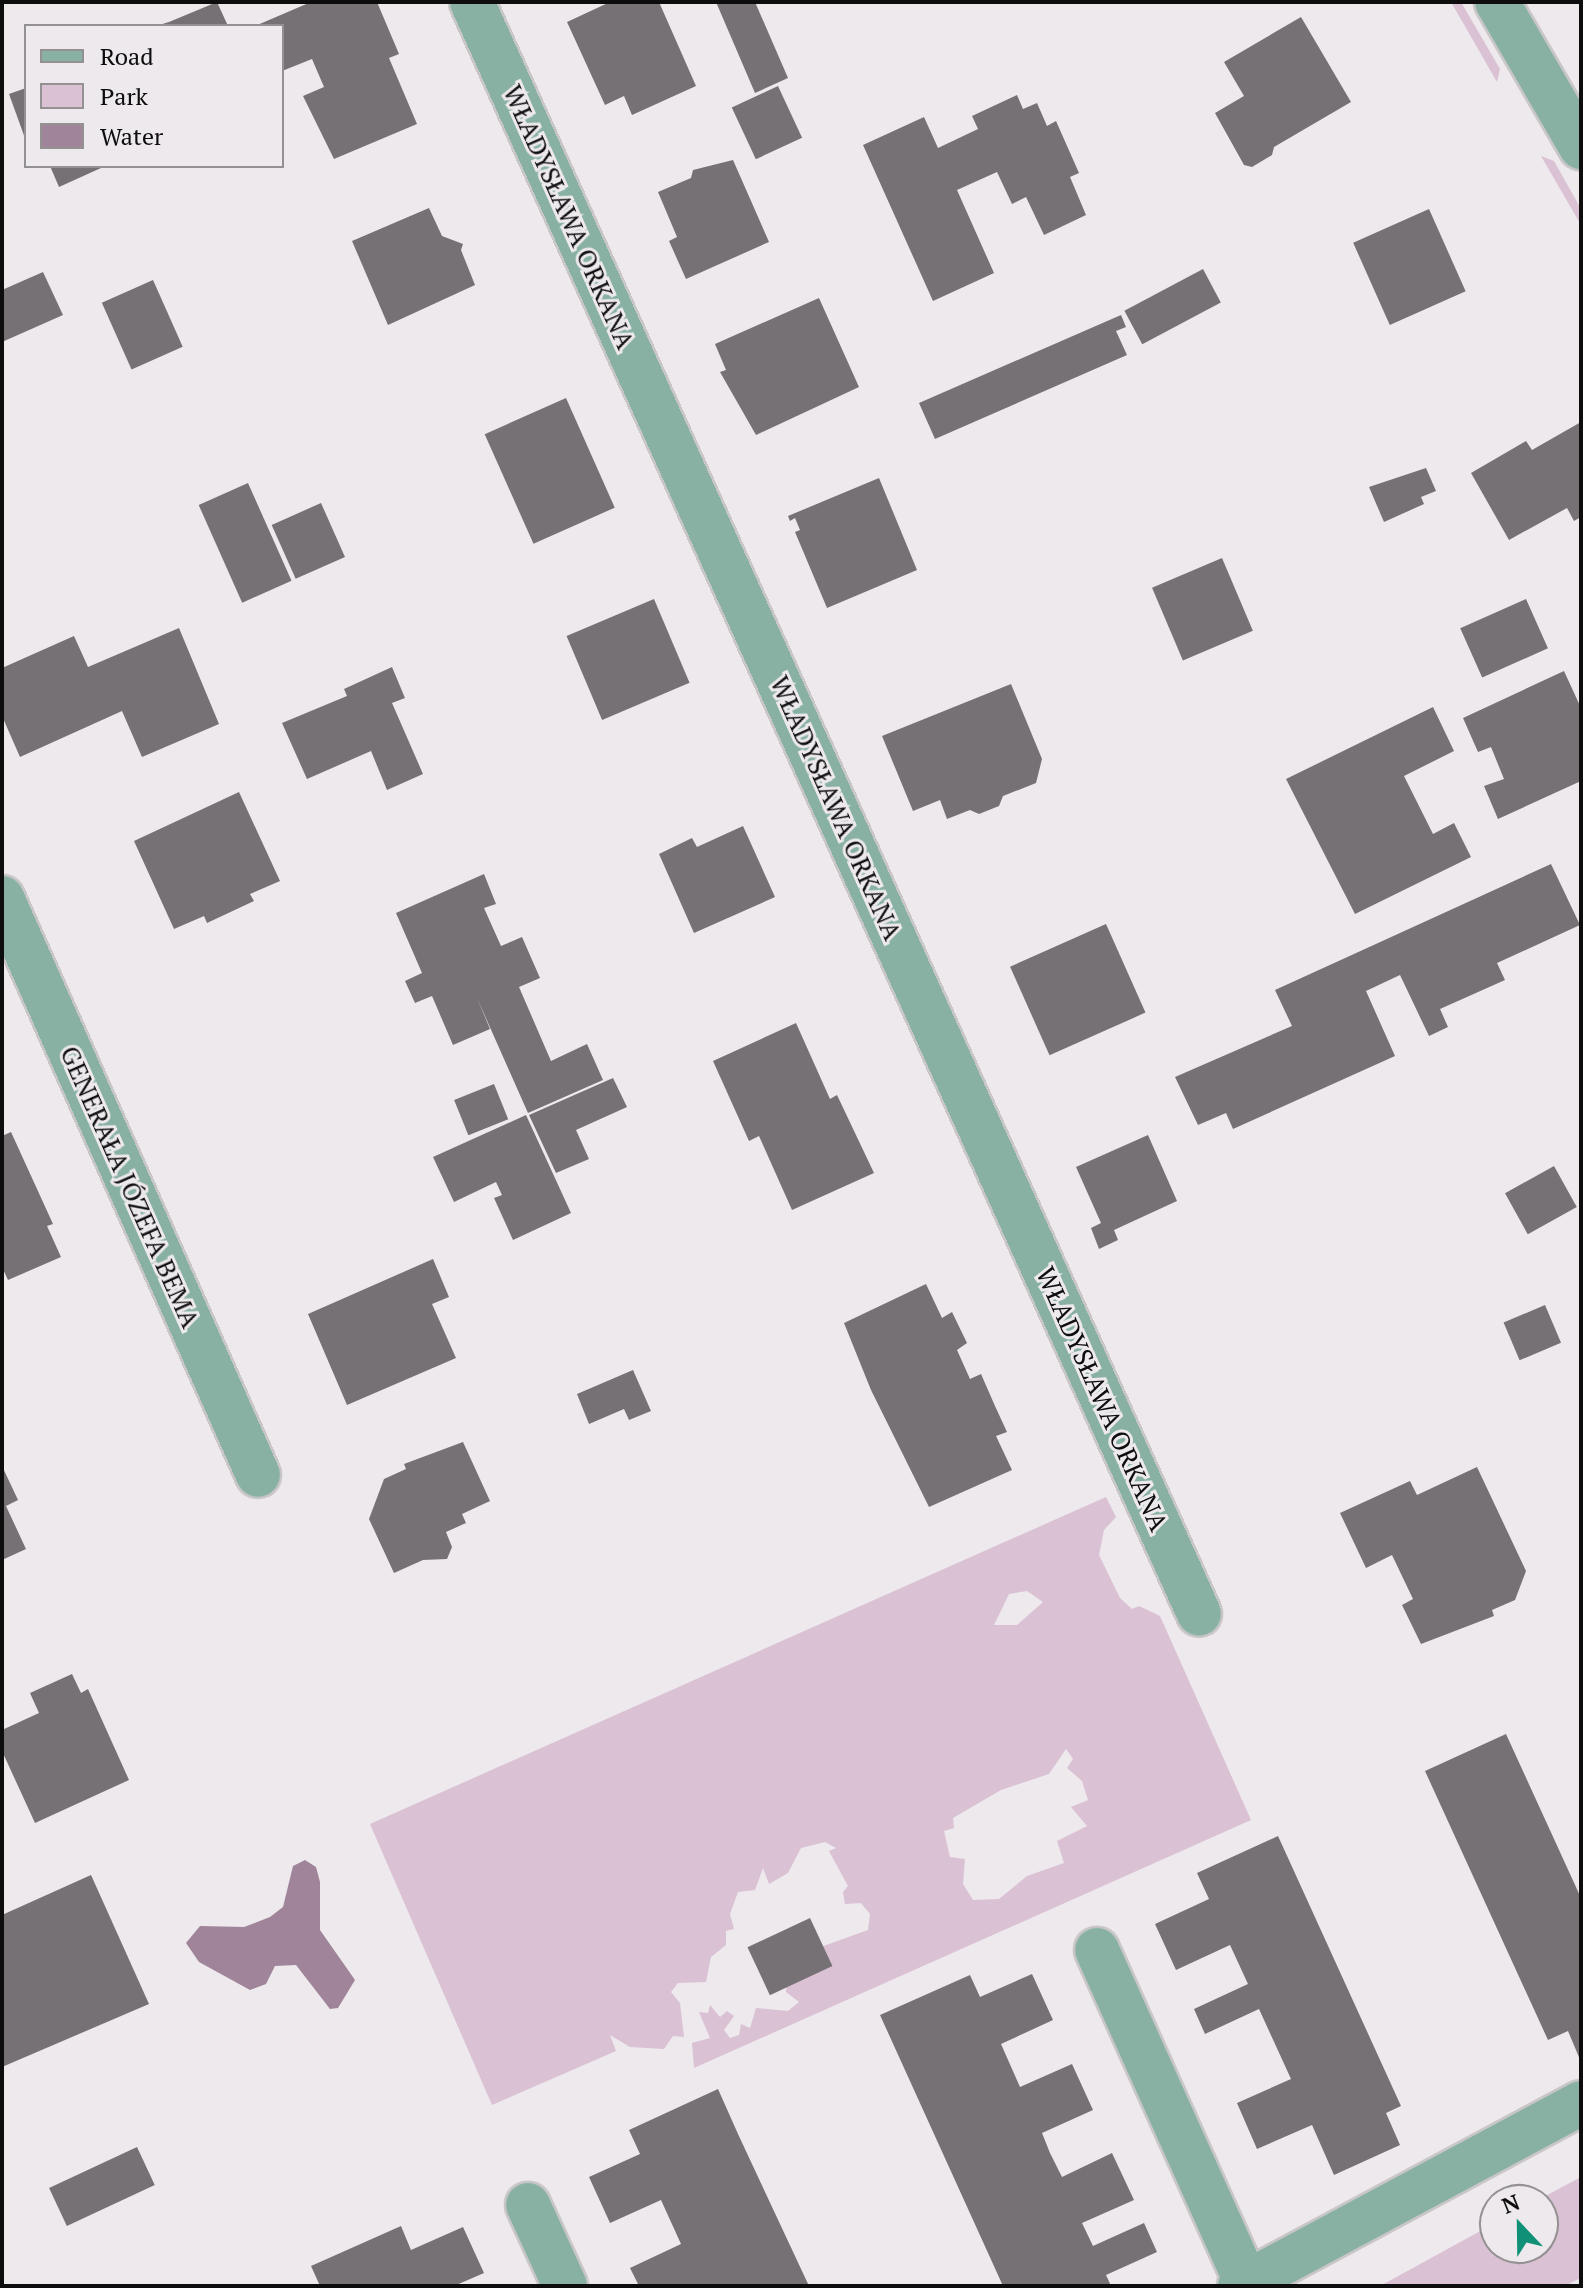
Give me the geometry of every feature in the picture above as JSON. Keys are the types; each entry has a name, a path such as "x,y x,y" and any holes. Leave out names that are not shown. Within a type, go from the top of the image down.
{"street":[{"name":"WŁADYSŁAWA ORKANA","path":"472,2 1199,1614"},
{"path":"1497,2 1581,147"},
{"name":"GENERAŁA JÓZEFA BEMA","path":"2,898 258,1475"},
{"path":"1097,1950 1243,2284 1581,2103"},
{"path":"528,2205 565,2286"}],"green space":[{"path":"1451,2 1461,2 1500,69 1497,82"},
{"path":"1541,156 1554,161 1581,209 1581,225"},
{"path":"1106,1497 1116,1517 1104,1530 1099,1555 1120,1598 1132,1609 1139,1606 1160,1616 1251,1820 694,2068 692,2043 710,2038 699,2012 708,2013 710,2005 720,2017 727,2011 734,2016 724,2030 730,2038 739,2035 741,2024 750,2028 756,2008 788,2011 799,2002 786,1992 788,1974 818,1948 868,1930 870,1914 861,1903 845,1904 843,1892 848,1886 829,1851 836,1848 825,1842 801,1848 788,1873 769,1884 763,1868 755,1890 738,1892 730,1914 734,1929 726,1931 726,1945 711,1957 706,1982 678,1983 671,1992 680,2003 684,2037 673,2036 664,2049 630,2047 610,2035 616,2051 492,2105 370,1824","holes":["1027,1591 1043,1602 1017,1625 994,1625 1009,1594","1066,1749 1073,1759 1067,1768 1082,1781 1088,1800 1071,1807 1087,1826 1057,1841 1064,1863 1027,1876 999,1899 973,1900 963,1884 965,1859 950,1857 944,1831 954,1828 953,1818 1001,1790 1049,1774"]},
{"path":"1581,2177 1581,2278 1564,2286 1380,2286 1479,2232 1479,2264 1559,2264 1559,2189"}],"water":[{"path":"305,1860 316,1867 320,1882 320,1930 355,1980 338,2008 330,2009 296,1965 275,1966 266,1984 250,1990 199,1962 186,1943 200,1926 244,1927 270,1917 283,1907 293,1866"}],"building":[{"path":"217,2 227,24 162,24"},
{"path":"311,2 377,2 399,54 389,58 417,124 334,159 303,96 324,87 312,59 284,70 284,24 260,24"},
{"path":"610,2 659,2 696,86 632,115 624,96 605,105 567,22"},
{"path":"716,2 755,2 788,78 755,93"},
{"path":"1301,17 1351,102 1274,147 1272,155 1252,167 1244,165 1215,113 1244,96 1224,62"},
{"path":"778,86 802,138 756,159 732,108"},
{"path":"24,89 24,135 9,94"},
{"path":"1017,95 1023,109 1037,103 1047,126 1056,121 1079,173 1070,177 1086,215 1044,235 1026,197 1012,204 997,172 957,190 994,273 933,301 863,145 924,117 938,148 978,129 972,116"},
{"path":"733,160 769,242 686,279 669,241 677,237 658,192 691,178 693,170"},
{"path":"51,168 101,168 59,187"},
{"path":"429,208 442,236 463,244 461,250 475,285 388,325 352,241"},
{"path":"1429,209 1466,291 1390,325 1353,243"},
{"path":"1203,269 1221,303 1142,344 1124,311"},
{"path":"43,272 63,315 2,342 2,290"},
{"path":"153,280 183,347 132,369 102,303"},
{"path":"819,298 859,387 756,435 720,372 726,370 715,344"},
{"path":"1121,315 1126,327 1116,331 1127,355 935,439 919,403"},
{"path":"566,398 615,508 534,544 485,434"},
{"path":"1581,422 1581,517 1574,521 1567,508 1509,540 1471,473 1526,441 1532,450"},
{"path":"1426,468 1436,491 1421,497 1424,504 1384,522 1369,487"},
{"path":"879,478 917,570 827,608 795,532 800,530 795,518 790,521 788,516"},
{"path":"248,483 292,581 242,603 199,505"},
{"path":"321,503 345,557 296,579 272,525"},
{"path":"1222,558 1253,631 1183,660 1152,588"},
{"path":"654,599 690,683 602,720 567,636"},
{"path":"1526,599 1548,648 1482,678 1460,628"},
{"path":"179,628 219,724 142,757 122,711 20,757 2,716 2,668 74,636 88,667"},
{"path":"392,667 405,698 392,703 423,774 387,790 371,751 307,779 282,723 347,696 344,689"},
{"path":"1564,671 1581,708 1581,781 1498,819 1484,786 1504,779 1491,747 1478,752 1463,718"},
{"path":"1011,684 1042,759 1036,783 1003,796 999,806 979,814 970,810 947,819 940,800 913,811 882,736"},
{"path":"1433,707 1454,751 1404,776 1433,834 1454,823 1471,857 1355,914 1286,779"},
{"path":"239,792 280,881 250,894 254,901 207,923 204,916 174,929 134,841"},
{"path":"743,826 775,897 694,933 659,854 692,838 697,847"},
{"path":"1551,864 1580,925 1497,963 1505,980 1440,1009 1448,1027 1429,1036 1400,975 1366,991 1395,1056 1233,1129 1226,1113 1198,1125 1175,1077 1292,1026 1275,990"},
{"path":"484,874 496,904 484,908 501,946 522,937 540,978 519,987 551,1061 587,1044 603,1080 528,1113 477,998 490,1029 453,1045 432,996 415,1003 405,981 422,973 396,913"},
{"path":"1106,924 1145,1013 1050,1055 1010,967"},
{"path":"796,1023 830,1099 837,1095 874,1173 792,1210 759,1136 749,1141 713,1061"},
{"path":"613,1078 627,1107 576,1130 589,1159 556,1173 529,1115"},
{"path":"494,1084 508,1119 468,1135 454,1100"},
{"path":"526,1115 571,1213 513,1240 494,1198 502,1195 496,1182 454,1202 433,1157"},
{"path":"11,1132 53,1224 47,1226 61,1257 8,1280 2,1267 2,1136"},
{"path":"1148,1135 1177,1201 1114,1230 1118,1240 1099,1249 1091,1228 1101,1223 1076,1167"},
{"path":"1554,1166 1577,1207 1528,1234 1505,1193"},
{"path":"433,1259 449,1297 432,1304 456,1358 347,1405 308,1314"},
{"path":"926,1284 942,1318 952,1312 967,1343 957,1350 970,1379 981,1374 1007,1432 996,1436 1012,1470 929,1507 871,1390 844,1323"},
{"path":"1545,1305 1561,1343 1520,1360 1504,1323"},
{"path":"633,1370 651,1411 629,1420 624,1409 589,1424 577,1394"},
{"path":"463,1442 490,1501 462,1514 466,1523 446,1532 452,1547 447,1559 423,1560 394,1573 369,1519 384,1479 406,1469 404,1464"},
{"path":"2,1466 18,1500 6,1506 26,1549 2,1560"},
{"path":"1477,1467 1526,1571 1515,1600 1492,1610 1494,1616 1421,1644 1402,1605 1413,1599 1392,1555 1366,1568 1340,1513 1410,1481 1417,1495"},
{"path":"72,1674 81,1693 88,1689 129,1780 35,1823 2,1751 2,1730 39,1713 30,1693"},
{"path":"1506,1734 1581,1898 1581,2062 1568,2031 1548,2040 1425,1771"},
{"path":"1278,1836 1401,2106 1386,2113 1400,2145 1334,2175 1312,2125 1257,2149 1237,2103 1291,2079 1259,2009 1205,2034 1194,2009 1248,1984 1230,1945 1176,1970 1155,1924 1209,1899 1197,1873"},
{"path":"91,1875 149,2004 2,2067 2,1915"},
{"path":"810,1918 832,1966 770,1995 747,1947"},
{"path":"1032,1974 1053,2020 1001,2044 1020,2087 1072,2064 1093,2110 1042,2133 1050,2153 1062,2177 1112,2153 1134,2200 1082,2223 1093,2246 1144,2223 1157,2252 1106,2275 1111,2286 1003,2286 880,2015 970,1975 980,1997"},
{"path":"718,2089 809,2286 639,2286 630,2268 681,2244 661,2200 610,2223 589,2177 640,2154 629,2130"},
{"path":"137,2147 155,2185 67,2226 49,2188"},
{"path":"401,2226 411,2250 463,2227 484,2273 454,2286 320,2286 311,2266"}]}
